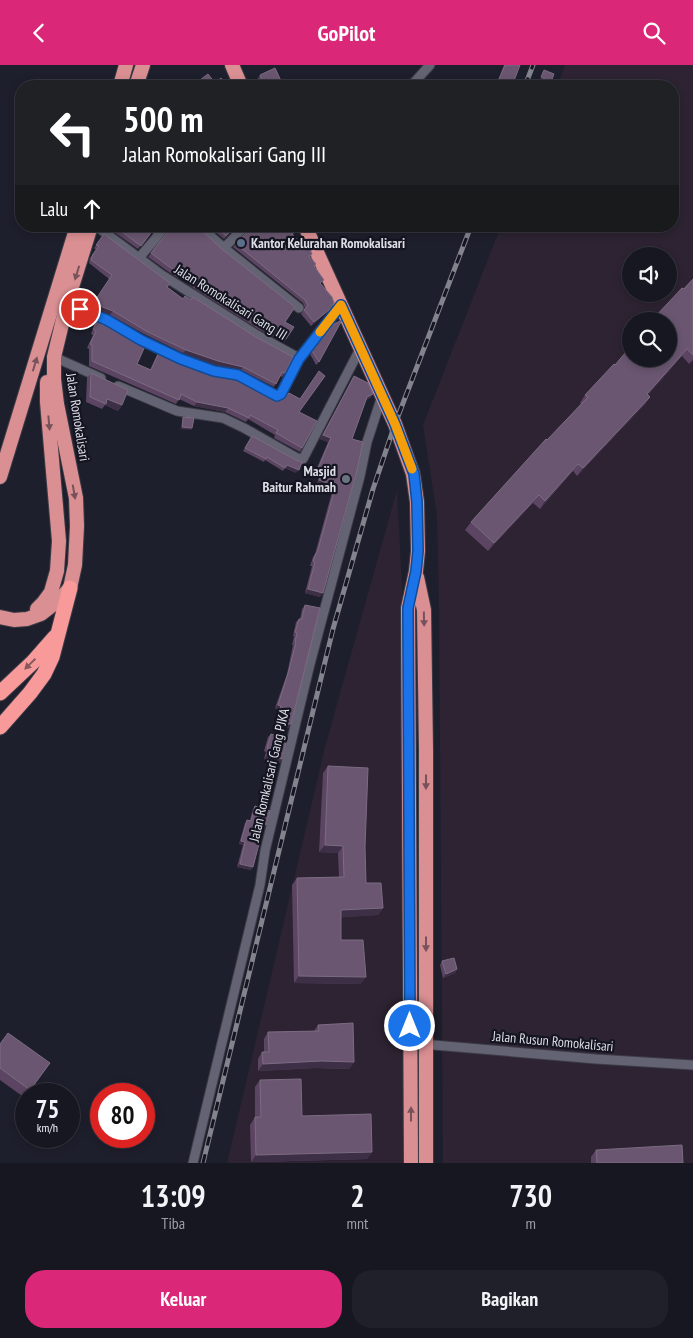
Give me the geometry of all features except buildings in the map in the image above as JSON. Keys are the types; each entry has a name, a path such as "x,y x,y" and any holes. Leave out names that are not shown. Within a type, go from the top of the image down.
{"highway":[{"path":"122,80 126,65"},
{"path":"138,80 143,65"},
{"path":"232,65 238,80"},
{"path":"0,477 75,232"},
{"name":"Jalan Romokalisari","path":"70,588 75,565 76,498 57,404 54,357 67,303 89,232"},
{"path":"308,232 395,424 414,474 417,502 418,551 408,608 411,1163"},
{"path":"7,619 35,611 51,592 57,571 59,541 47,402 47,378 54,357"},
{"path":"416,571 424,610 426,1163"},
{"path":"7,619 27,619 41,614 59,600 70,588"},
{"path":"0,727 44,674 52,657 70,588"},
{"path":"0,693 58,634"}],"street":[{"path":"416,80 430,65"},
{"name":"Jalan Romokalisari Gang III","path":"104,232 162,275 220,313 299,359"},
{"path":"139,258 160,232"},
{"path":"206,232 299,309"},
{"path":"224,248 239,232"},
{"path":"67,303 107,320 141,340 181,359 214,371 238,375 277,396 281,394 299,359 341,305"},
{"path":"54,357 176,411 223,418 297,458 303,459 361,347"},
{"name":"Jalan Romkalisari Gang PJKA","path":"193,1163 260,885 265,851 310,664 360,476 367,442 382,395"},
{"name":"Jalan Rusun Romokalisari","path":"410,1043 596,1059 693,1065"}],"shaded area":[{"path":"565,65 693,65 693,1163 443,1163 437,516 423,425 499,232 679,232 679,80 559,80"},
{"path":"397,490 402,586 404,1163 227,1163 325,747"}],"railway":[{"path":"527,80 533,65"},
{"path":"203,1163 333,629 373,489 395,424 469,232"}],"slow traffic":[{"path":"320,332 341,305 395,424 412,469"}],"place":[{"name":"Kantor Kelurahan Romokalisari","path":"241,243"},
{"name":"Masjid Baitur Rahmah","path":"346,479"}],"route":[{"path":"80,309 107,320 141,340 181,359 214,371 238,375 277,396 281,394 299,359 341,305 361,347 410,462 414,474 417,502 418,551 408,608 410,1026"}]}
